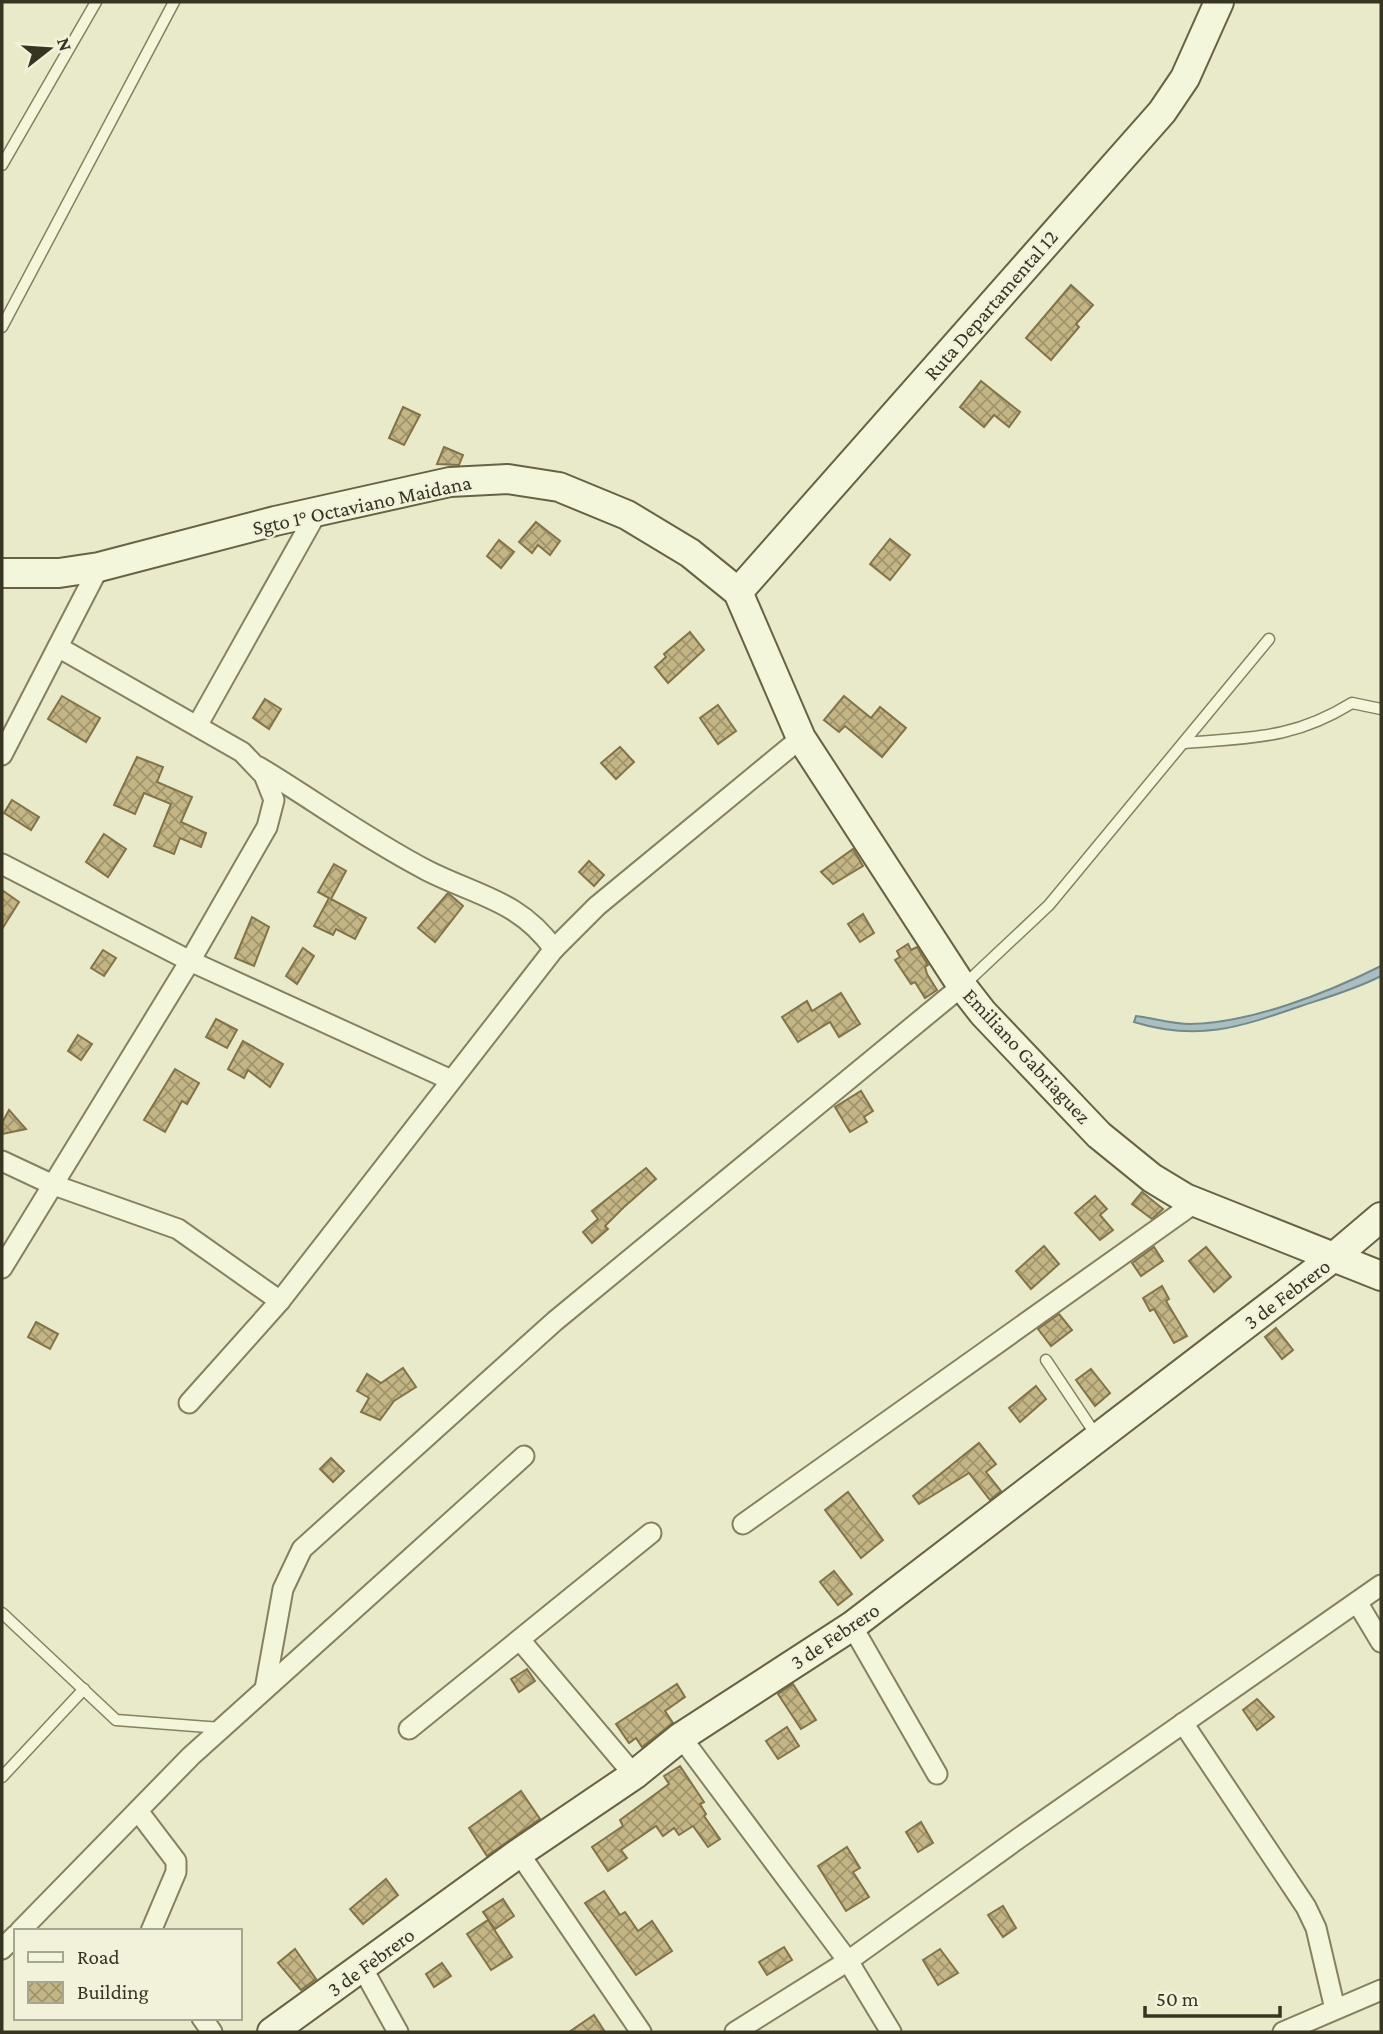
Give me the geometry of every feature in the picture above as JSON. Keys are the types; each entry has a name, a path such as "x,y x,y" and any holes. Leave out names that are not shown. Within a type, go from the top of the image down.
{"main road":[{"name":"Ruta Departamental 12","path":"738,592 1162,111 1185,78 1219,2"},
{"name":"Sgto 1° Octaviano Maidana","path":"2,573 59,573 99,567 317,512 450,482 508,479 559,487 627,515 690,553 738,592"},
{"name":"Emiliano Gabriaguez","path":"738,592 801,738 962,986 983,1013 1100,1135 1152,1178 1196,1202 1381,1276"},
{"name":"3 de Febrero","path":"272,2032 363,1969 519,1853 634,1774 681,1737 852,1626 1335,1256 1381,1217"}],"street":[{"path":"197,726 317,512"},
{"path":"2,754 99,567"},
{"path":"2,1268 190,961 267,827 274,800 264,775 242,752 58,647"},
{"path":"189,1403 280,1301 554,949 597,906 801,738"},
{"path":"252,763 428,871 521,913 539,928 554,949"},
{"path":"2,864 190,961 451,1080"},
{"path":"265,1689 283,1589 302,1549 555,1321 962,986"},
{"path":"2,1161 51,1184 178,1229 280,1301"},
{"path":"743,1524 1196,1202"},
{"path":"22,1929 222,1728 524,1456"},
{"path":"409,1730 651,1533"},
{"path":"735,2032 848,1961 1381,1586"},
{"path":"1357,1602 1381,1642"},
{"path":"852,1626 937,1774"},
{"path":"520,1640 634,1774"},
{"path":"1183,1723 1307,1907 1316,1927 1335,2009"},
{"path":"681,1737 848,1961 891,2032"},
{"path":"138,1811 176,1861 176,1871 152,1929"},
{"path":"519,1853 641,2032"},
{"path":"363,1969 398,2032"},
{"path":"1283,2032 1381,1990"}],"lane":[{"path":"2,165 96,2"},
{"path":"2,327 174,2"},
{"path":"962,986 1049,905 1269,639"},
{"path":"1184,743 1283,735 1325,720 1352,703 1381,709"},
{"path":"1046,1360 1098,1438"},
{"path":"2,1613 116,1720 222,1728"},
{"path":"2,1777 84,1689"}],"shaded area":[{"path":"1381,966 1381,976 1362,985 1238,1026 1179,1031 1134,1022 1136,1016 1190,1024 1238,1018 1313,996"}],"building":[{"path":"1071,285 1093,305 1076,324 1079,327 1051,360 1026,338"},
{"path":"981,381 1020,412 1009,427 994,415 984,427 960,407"},
{"path":"403,407 420,415 404,445 389,438"},
{"path":"444,447 463,455 459,465 437,464"},
{"path":"536,522 560,541 550,555 538,545 532,553 519,542"},
{"path":"890,539 910,555 890,580 870,564"},
{"path":"499,540 514,552 501,568 487,556"},
{"path":"690,632 704,650 668,683 655,667 666,657 664,654"},
{"path":"62,696 100,718 86,742 48,719"},
{"path":"844,696 871,718 880,707 906,728 882,757 845,726 839,732 824,720"},
{"path":"265,699 281,709 269,729 253,718"},
{"path":"718,705 736,731 718,744 700,718"},
{"path":"620,747 634,762 616,779 601,763"},
{"path":"137,757 163,767 157,782 192,797 181,822 206,833 201,847 180,838 174,854 154,846 171,804 144,793 135,814 114,805"},
{"path":"12,800 39,817 31,830 4,813"},
{"path":"104,834 126,849 108,877 86,862"},
{"path":"853,849 863,866 833,884 821,872"},
{"path":"589,861 604,875 594,886 579,872"},
{"path":"334,864 346,871 331,899 366,918 355,939 336,929 333,935 314,926 329,898 318,892"},
{"path":"2,890 19,902 2,929"},
{"path":"448,893 463,906 435,942 418,928"},
{"path":"863,914 874,933 860,942 848,924"},
{"path":"252,917 269,927 254,966 235,958"},
{"path":"908,944 911,950 917,947 928,965 925,967 927,974 937,990 925,998 915,982 911,984 895,960 900,957 897,951"},
{"path":"303,948 314,956 297,984 286,976"},
{"path":"103,950 116,958 104,976 91,968"},
{"path":"841,993 860,1024 839,1037 830,1022 798,1042 782,1017 807,1001 812,1011"},
{"path":"216,1019 237,1030 227,1048 206,1037"},
{"path":"78,1035 92,1044 81,1060 68,1051"},
{"path":"243,1041 283,1064 270,1087 248,1070 244,1078 228,1069"},
{"path":"175,1069 199,1083 187,1104 182,1101 165,1132 144,1120"},
{"path":"861,1091 873,1111 864,1117 867,1122 850,1132 835,1107"},
{"path":"9,1110 26,1129 2,1134 2,1123"},
{"path":"646,1168 656,1179 605,1226 608,1229 592,1243 583,1232 598,1219 592,1211"},
{"path":"1142,1192 1163,1209 1152,1219 1132,1204"},
{"path":"1095,1196 1107,1209 1100,1215 1113,1230 1100,1240 1075,1213"},
{"path":"1044,1246 1059,1264 1031,1289 1016,1271"},
{"path":"1154,1247 1163,1261 1141,1276 1132,1263"},
{"path":"1206,1247 1231,1277 1214,1292 1189,1261"},
{"path":"1162,1286 1169,1299 1166,1301 1187,1336 1174,1343 1154,1309 1150,1311 1143,1298"},
{"path":"1059,1314 1072,1330 1051,1346 1038,1329"},
{"path":"36,1322 58,1334 50,1349 28,1337"},
{"path":"1276,1328 1293,1350 1282,1359 1265,1337"},
{"path":"403,1368 416,1387 394,1401 380,1420 361,1412 369,1398 357,1391 367,1374 381,1383"},
{"path":"1091,1369 1110,1393 1095,1406 1076,1380"},
{"path":"1036,1386 1046,1399 1020,1422 1009,1408"},
{"path":"979,1443 996,1464 986,1472 1001,1491 990,1500 969,1473 919,1504 913,1496"},
{"path":"331,1458 344,1471 333,1482 320,1469"},
{"path":"848,1492 883,1540 861,1558 825,1510"},
{"path":"834,1571 852,1594 838,1605 820,1582"},
{"path":"527,1669 535,1681 519,1692 511,1679"},
{"path":"677,1684 685,1697 665,1711 673,1723 642,1747 636,1738 629,1743 616,1724"},
{"path":"793,1684 816,1720 801,1729 778,1694"},
{"path":"1257,1699 1274,1717 1257,1730 1243,1710"},
{"path":"787,1727 799,1746 778,1759 766,1741"},
{"path":"680,1766 704,1802 700,1804 706,1814 704,1816 720,1839 708,1847 693,1826 679,1835 674,1828 663,1836 656,1826 621,1850 627,1858 608,1871 592,1847 623,1826 620,1820 669,1784 664,1776"},
{"path":"521,1791 540,1819 487,1856 469,1828"},
{"path":"921,1822 933,1843 918,1852 906,1832"},
{"path":"847,1847 860,1868 853,1872 869,1897 846,1911 818,1866"},
{"path":"386,1879 398,1895 363,1924 350,1909"},
{"path":"604,1891 620,1915 625,1912 638,1931 652,1921 672,1951 636,1975 585,1903"},
{"path":"503,1899 514,1916 495,1929 483,1912"},
{"path":"1003,1906 1016,1928 1003,1937 988,1915"},
{"path":"488,1920 512,1957 491,1970 467,1934"},
{"path":"784,1947 792,1960 767,1975 759,1962"},
{"path":"295,1949 316,1979 301,1990 278,1963"},
{"path":"940,1949 958,1973 938,1985 923,1960"},
{"path":"442,1963 451,1976 434,1987 426,1974"},
{"path":"594,2015 605,2032 569,2032"}]}
